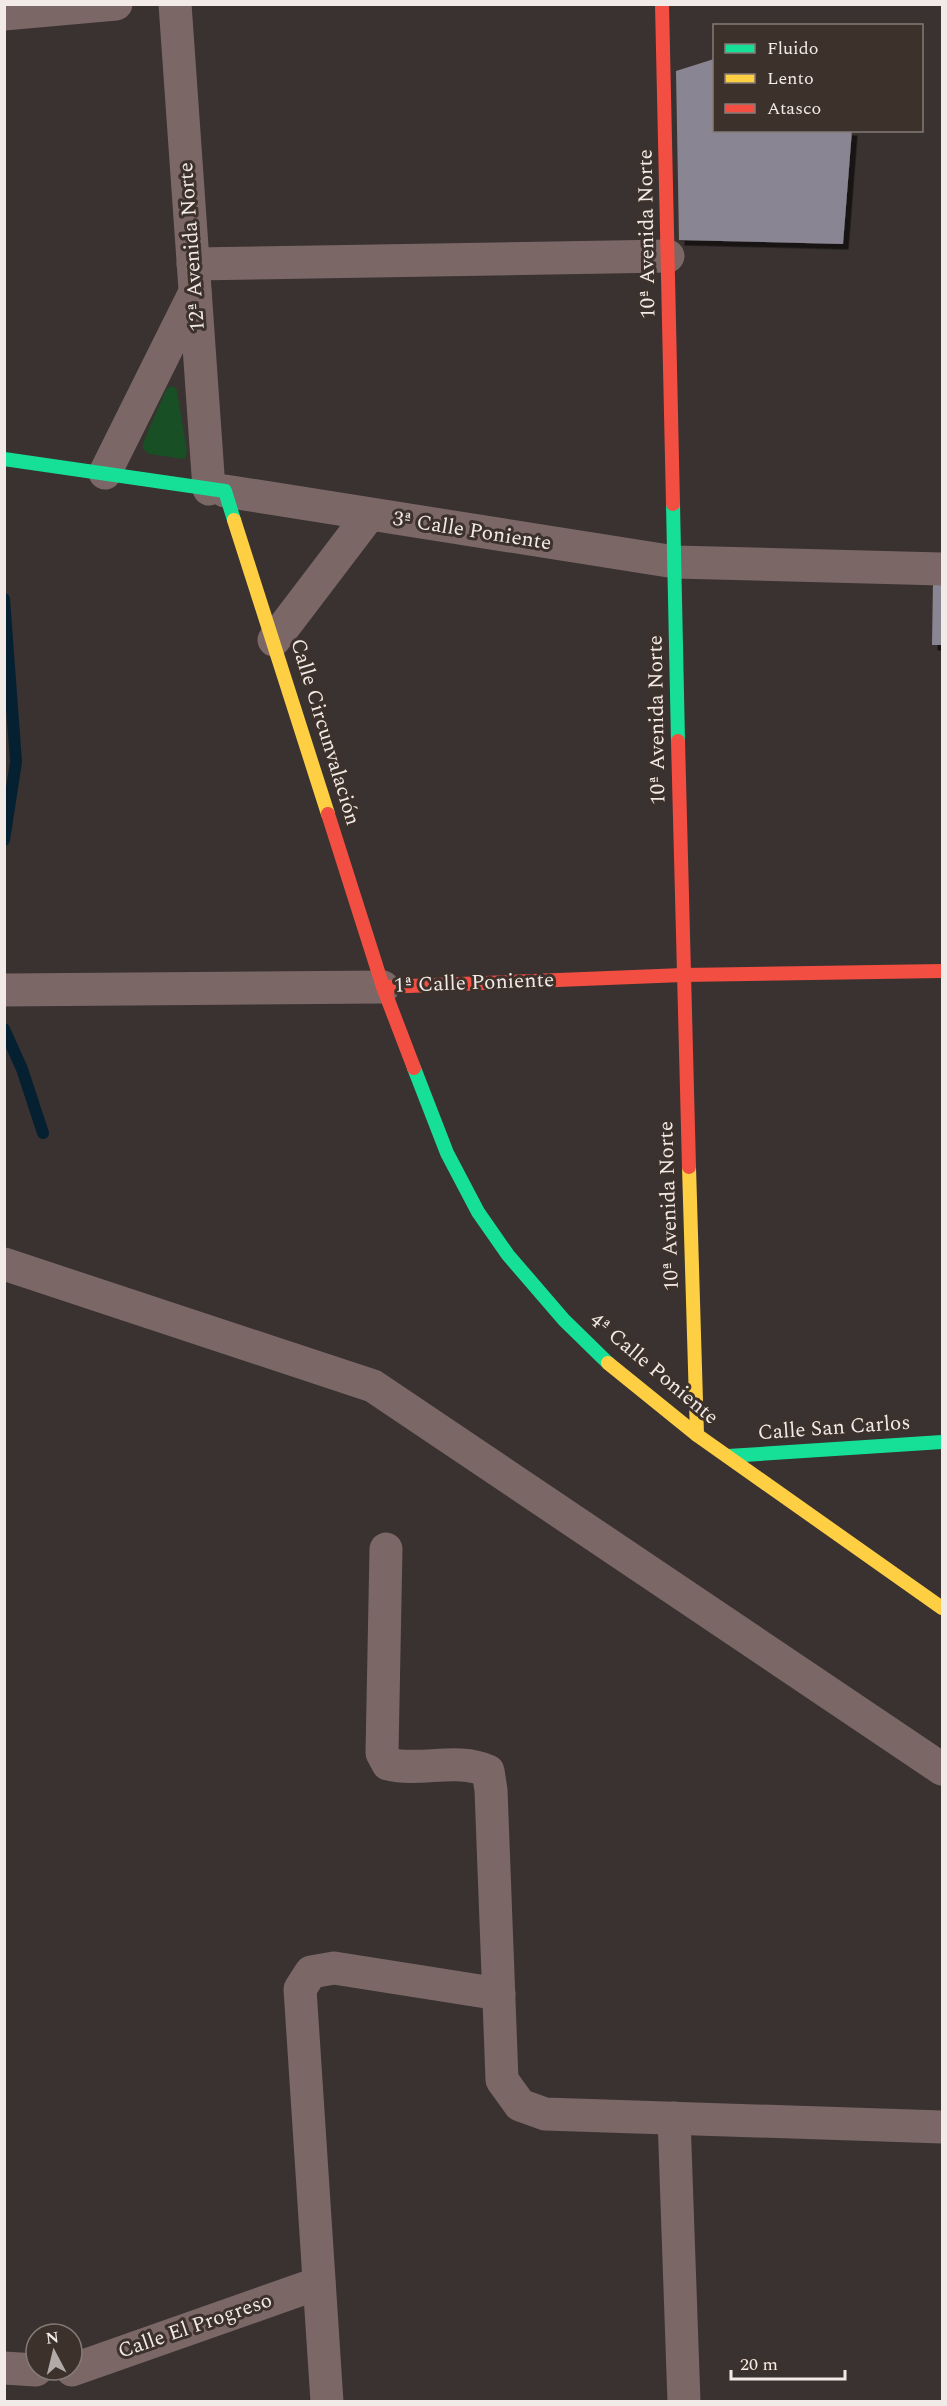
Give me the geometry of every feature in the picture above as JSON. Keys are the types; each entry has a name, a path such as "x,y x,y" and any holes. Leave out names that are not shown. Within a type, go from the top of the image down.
{"main road":[{"name":"10ª Avenida Norte","path":"662,4 683,975 697,1435"},
{"name":"3ª Calle Poniente","path":"4,459 217,490"},
{"name":"Calle Circunvalación","path":"217,490 274,640 383,987"},
{"name":"1ª Calle Poniente","path":"383,987 683,975 942,971"},
{"name":"4ª Calle Poniente","path":"383,987 447,1153 478,1212 508,1255 564,1320 597,1354 697,1435 942,1608"},
{"name":"Calle San Carlos","path":"728,1456 942,1442"}],"street":[{"path":"4,14 116,4"},
{"name":"12ª Avenida Norte","path":"175,4 194,278 217,490"},
{"path":"105,473 194,278 668,256"},
{"name":"3ª Calle Poniente","path":"217,490 675,562 942,569"},
{"path":"274,640 369,515"},
{"name":"1ª Calle Poniente","path":"4,990 383,987"},
{"path":"4,1264 373,1386 942,1769"},
{"path":"386,1549 382,1753 388,1764 403,1767 473,1764 488,1771 491,1790 502,2080 520,2105 545,2114 942,2127"},
{"path":"327,2402 300,1989 311,1972 334,1968 499,1994"},
{"path":"674,2118 684,2402"},
{"name":"Calle El Progreso","path":"84,2365 319,2283"},
{"path":"4,2368 24,2369"}],"green space":[{"path":"171,386 177,391 187,451 183,459 149,454 143,449 143,443 166,390"}],"building":[{"path":"713,59 713,132 852,132 843,244 679,240 676,71"},
{"path":"933,581 942,581 942,645 932,645"}],"waterway":[{"path":"4,599 16,762 4,840"},
{"path":"4,1029 22,1069 43,1133"}],"traffic: fast":[{"path":"4,459 225,491 234,520"},
{"path":"673,504 678,741"},
{"path":"414,1068 447,1153 478,1212 508,1255 564,1320 608,1363"},
{"path":"728,1456 942,1442"}],"traffic: slow":[{"path":"234,520 328,814"},
{"path":"689,1167 697,1435"},
{"path":"608,1363 697,1435 942,1608"}],"traffic: jam":[{"path":"662,4 673,504"},
{"path":"678,741 689,1167"},
{"path":"328,814 383,987 414,1068"},
{"path":"383,987 683,975 942,971"}]}
